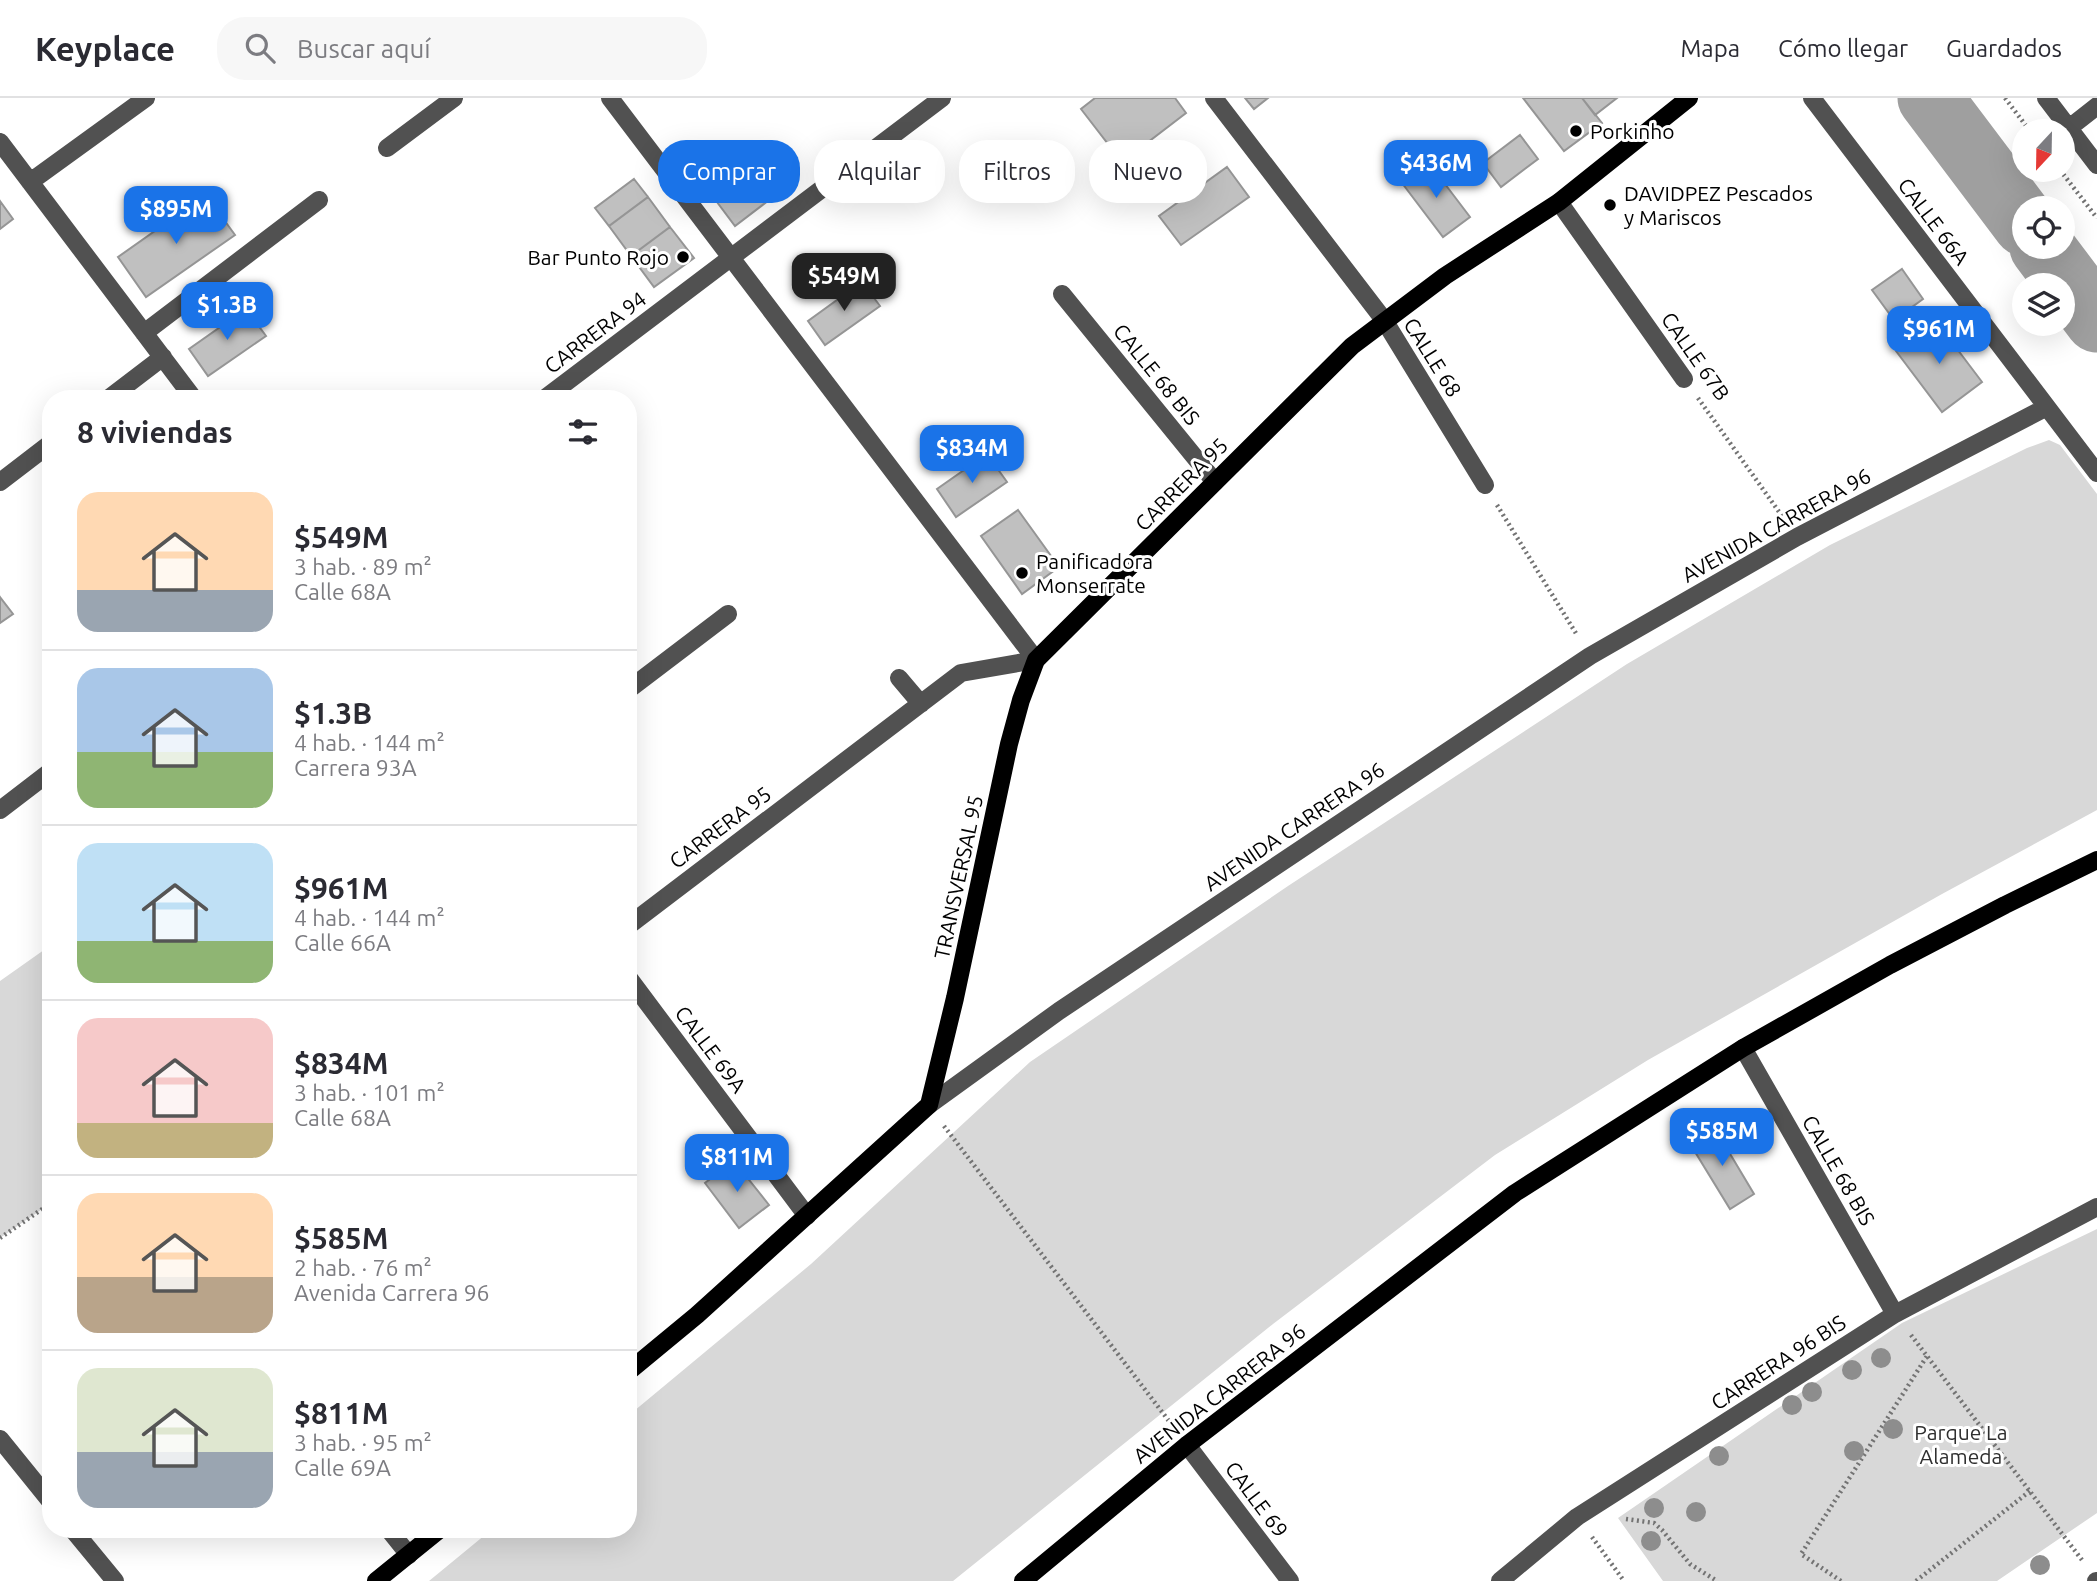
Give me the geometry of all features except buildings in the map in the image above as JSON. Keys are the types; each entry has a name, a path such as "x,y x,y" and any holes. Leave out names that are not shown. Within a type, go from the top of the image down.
{"main road":[{"name":"CARRERA 95","path":"1036,660 1352,346 1445,276 1559,202 1689,98"},
{"name":"TRANSVERSAL 95","path":"929,1105 955,998 1009,744 1021,699 1036,660"},
{"name":"AVENIDA CARRERA 96","path":"1023,1581 1187,1445 1515,1193 1743,1048 1902,959 2097,860"},
{"name":"AVENIDA CARRERA 96","path":"637,1365 697,1315 929,1105"},
{"path":"376,1581 429,1538"}],"street":[{"path":"30,182 146,98"},
{"path":"387,148 454,98"},
{"path":"610,98 1036,660"},
{"name":"CARRERA 94","path":"556,390 942,98"},
{"name":"CALLE 68","path":"1214,98 1384,320 1485,485"},
{"name":"CALLE 66A","path":"1812,98 2097,472"},
{"path":"2046,98 2062,119"},
{"path":"2076,122 2097,106"},
{"path":"2076,137 2097,165"},
{"path":"0,142 187,390"},
{"path":"144,333 319,200"},
{"name":"CALLE 67B","path":"1559,202 1684,379"},
{"name":"CALLE 68 BIS","path":"1062,294 1215,482"},
{"path":"120,390 163,357"},
{"name":"AVENIDA CARRERA 96","path":"929,1105 1050,1017 1590,656 1797,537 2047,407"},
{"path":"0,482 42,450"},
{"path":"637,683 728,614"},
{"name":"CARRERA 95","path":"637,919 961,673 1036,660"},
{"path":"899,678 921,704"},
{"path":"0,810 42,778"},
{"name":"CALLE 69A","path":"637,989 807,1216"},
{"name":"CALLE 68 BIS","path":"1743,1048 1895,1314"},
{"name":"CARRERA 96 BIS","path":"1500,1581 1577,1517 1895,1314 2097,1207"},
{"path":"0,1439 42,1491"},
{"name":"CALLE 69","path":"1187,1445 1290,1581"},
{"path":"80,1538 115,1581"},
{"path":"395,1538 409,1555"}],"path":[{"path":"2005,98 2022,119"},
{"path":"2069,182 2097,218"},
{"name":"CALLE 67B","path":"1684,379 1797,537"},
{"path":"1485,485 1590,656"},
{"path":"929,1105 1187,1445"},
{"path":"0,1238 42,1209"},
{"path":"1895,1314 2094,1577"},
{"path":"1841,1581 1801,1554 1927,1356"},
{"path":"1916,1581 2030,1491"},
{"path":"1577,1517 1624,1581"},
{"path":"1577,1517 1618,1518 1654,1523 1690,1564 1717,1581"}],"green space":[{"path":"2049,440 2060,445 2097,494 2097,810 1648,1060 1495,1155 1273,1324 953,1581 429,1581 481,1538 637,1538 637,1409 811,1264 1030,1062 1288,886 1627,664 1830,545 2027,448"},
{"path":"42,951 42,1209 0,1238 0,981"},
{"name":"Parque La Alameda","path":"2097,1229 2097,1513 1997,1581 1663,1581 1618,1518 1902,1323"}],"waterway":[{"path":"1930,98 2012,207"},
{"path":"2051,259 2097,320"}],"place":[{"name":"Porkinho","path":"1576,131"},
{"name":"DAVIDPEZ Pescados y Mariscos","path":"1610,205"},
{"name":"Bar Punto Rojo","path":"683,257"},
{"name":"Panificadora Monserrate","path":"1022,573"}]}
